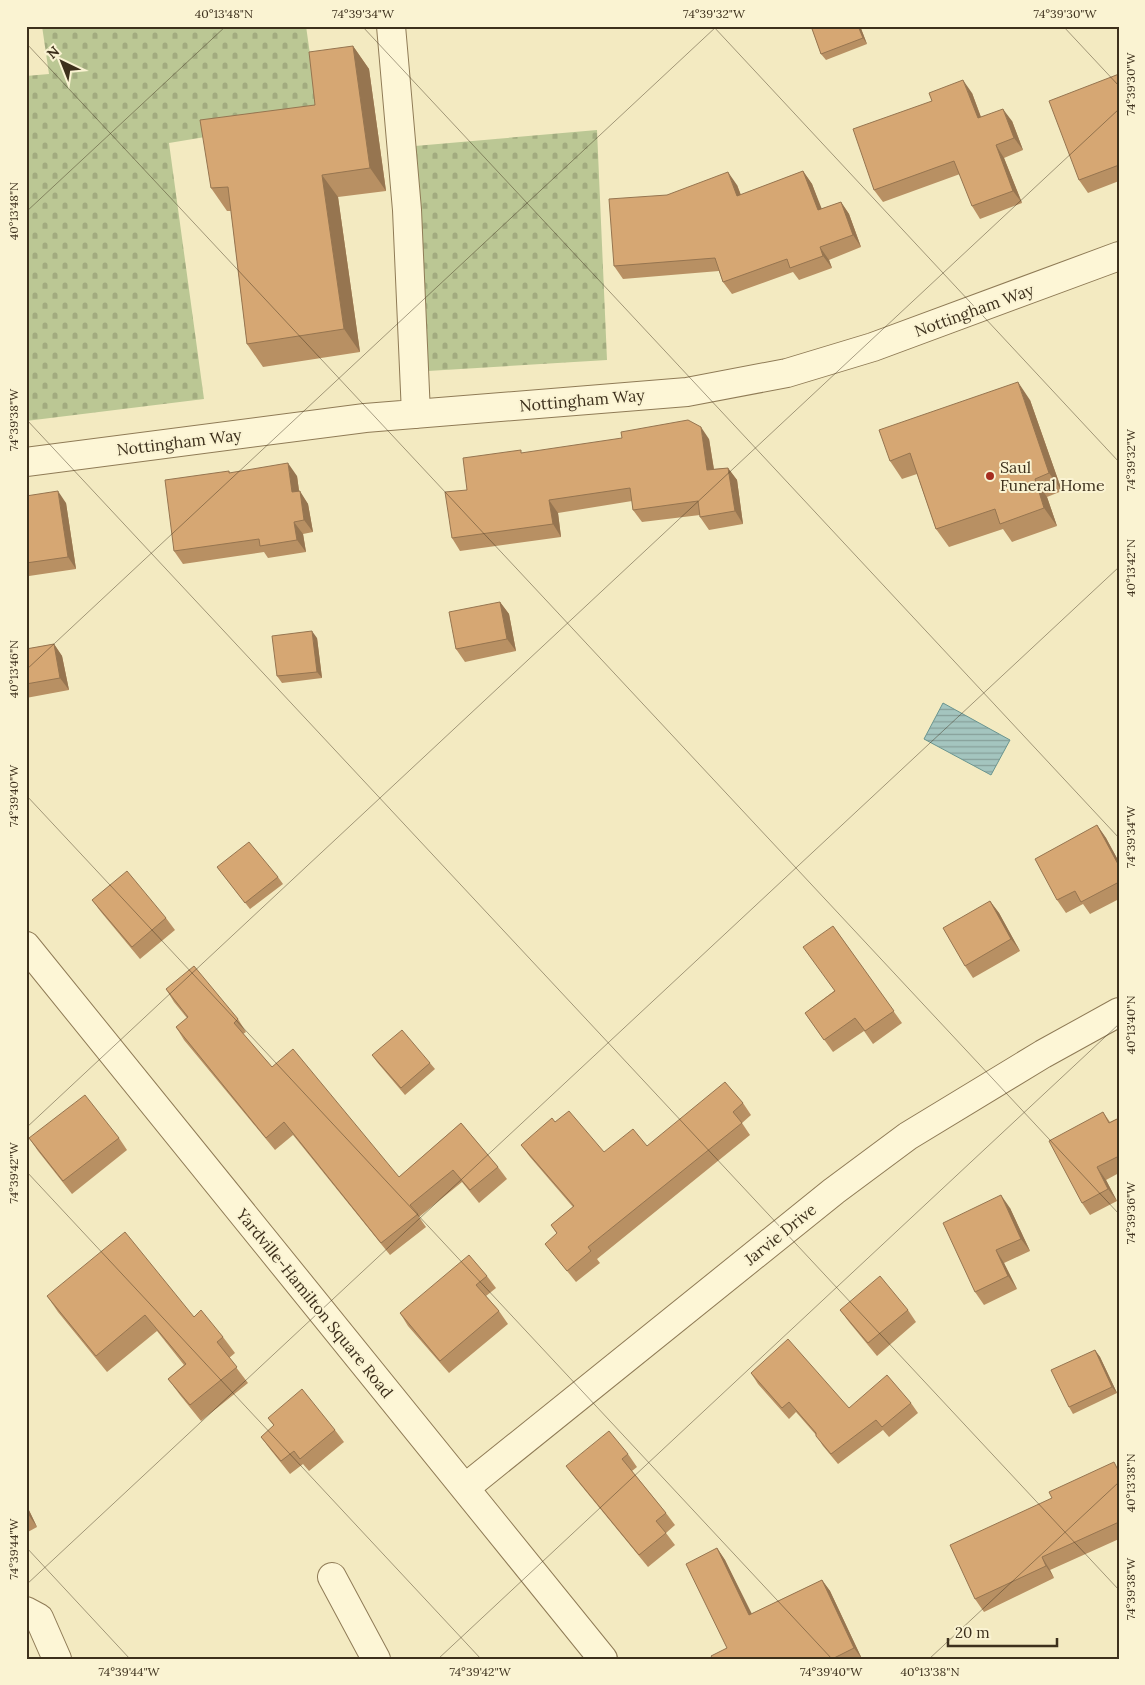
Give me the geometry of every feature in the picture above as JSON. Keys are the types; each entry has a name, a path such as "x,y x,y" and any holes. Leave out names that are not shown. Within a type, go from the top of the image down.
{"street":[{"path":"391,26 407,210 416,414"},
{"name":"Nottingham Way","path":"26,462 365,418 687,392 787,373 872,347 1119,256"},
{"name":"Yardville-Hamilton Square Road","path":"26,946 465,1488 599,1657"},
{"name":"Jarvie Drive","path":"465,1488 834,1191 908,1136 1043,1054 1119,1012"},
{"path":"332,1577 376,1659"},
{"path":"26,1611 39,1618 57,1659"}],"green space":[{"path":"42,26 306,26 319,118 169,143 204,399 26,421 26,76 49,74"},
{"path":"597,130 607,360 428,371 415,146"}],"water":[{"path":"943,703 1010,740 991,775 924,739"}],"building":[{"path":"811,26 858,26 863,38 821,54"},
{"path":"353,46 370,168 322,175 344,329 247,344 228,187 211,188 200,120 315,105 309,52"},
{"path":"1119,74 1119,165 1079,180 1049,101"},
{"path":"963,80 978,118 1003,109 1014,138 996,145 1013,191 972,206 954,161 874,190 853,129 932,101 929,93"},
{"path":"803,171 818,210 841,202 853,235 820,247 823,256 790,268 787,259 723,282 715,258 614,266 609,199 667,195 728,172 737,196"},
{"name":"Saul Funeral Home","path":"1018,382 1049,473 1035,479 1044,508 1000,524 995,509 936,529 910,453 890,461 879,430"},
{"path":"688,420 701,427 707,470 728,468 735,511 700,517 698,501 633,510 630,488 549,500 553,524 452,538 445,492 467,490 463,458 521,450 521,453 622,438 621,432"},
{"path":"288,463 292,492 300,491 304,520 294,522 297,540 260,546 259,539 174,551 165,480 229,471 229,473"},
{"path":"58,491 68,557 26,563 26,496"},
{"path":"500,602 507,639 456,649 449,612"},
{"path":"312,631 317,672 277,676 272,636"},
{"path":"54,644 60,678 26,684 26,649"},
{"path":"1097,825 1119,866 1119,882 1081,902 1075,891 1057,900 1035,859"},
{"path":"249,842 278,877 245,903 217,867"},
{"path":"127,871 166,918 132,947 92,900"},
{"path":"990,901 1011,939 965,966 943,928"},
{"path":"833,926 894,1011 865,1031 855,1018 824,1040 805,1013 835,991 803,947"},
{"path":"194,966 238,1019 234,1023 272,1067 293,1049 399,1177 461,1123 498,1167 470,1190 453,1170 410,1205 418,1214 381,1243 284,1122 266,1138 176,1027 188,1017 166,989"},
{"path":"402,1030 430,1063 401,1088 372,1055"},
{"path":"725,1082 743,1103 733,1112 742,1123 588,1247 591,1251 567,1271 545,1244 557,1233 551,1225 574,1206 521,1145 552,1118 555,1122 569,1111 604,1152 633,1129 647,1146"},
{"path":"85,1095 119,1138 63,1181 29,1138"},
{"path":"1103,1112 1109,1123 1119,1118 1119,1156 1097,1167 1108,1189 1082,1203 1049,1141"},
{"path":"1001,1195 1021,1239 996,1250 1008,1276 975,1292 943,1223"},
{"path":"125,1232 194,1317 201,1310 223,1337 217,1342 237,1367 190,1405 168,1379 186,1364 145,1315 96,1356 47,1296"},
{"path":"469,1255 487,1276 476,1285 499,1311 440,1361 400,1313"},
{"path":"880,1276 908,1310 868,1343 840,1310"},
{"path":"788,1339 849,1408 887,1375 911,1403 882,1427 876,1420 831,1454 816,1436 816,1433 789,1402 782,1408 751,1373"},
{"path":"1095,1350 1112,1387 1069,1407 1051,1370"},
{"path":"302,1389 335,1430 300,1459 294,1451 281,1461 261,1437 274,1425 268,1418"},
{"path":"609,1431 628,1454 622,1459 666,1513 656,1521 666,1533 639,1555 566,1466"},
{"path":"1114,1462 1119,1472 1119,1522 1042,1557 1046,1566 975,1599 950,1545 1052,1498 1049,1492"},
{"path":"717,1548 749,1615 822,1580 854,1648 832,1659 713,1659 711,1656 727,1648 686,1564"}],"place":[{"name":"Saul Funeral Home","path":"990,476"}]}
